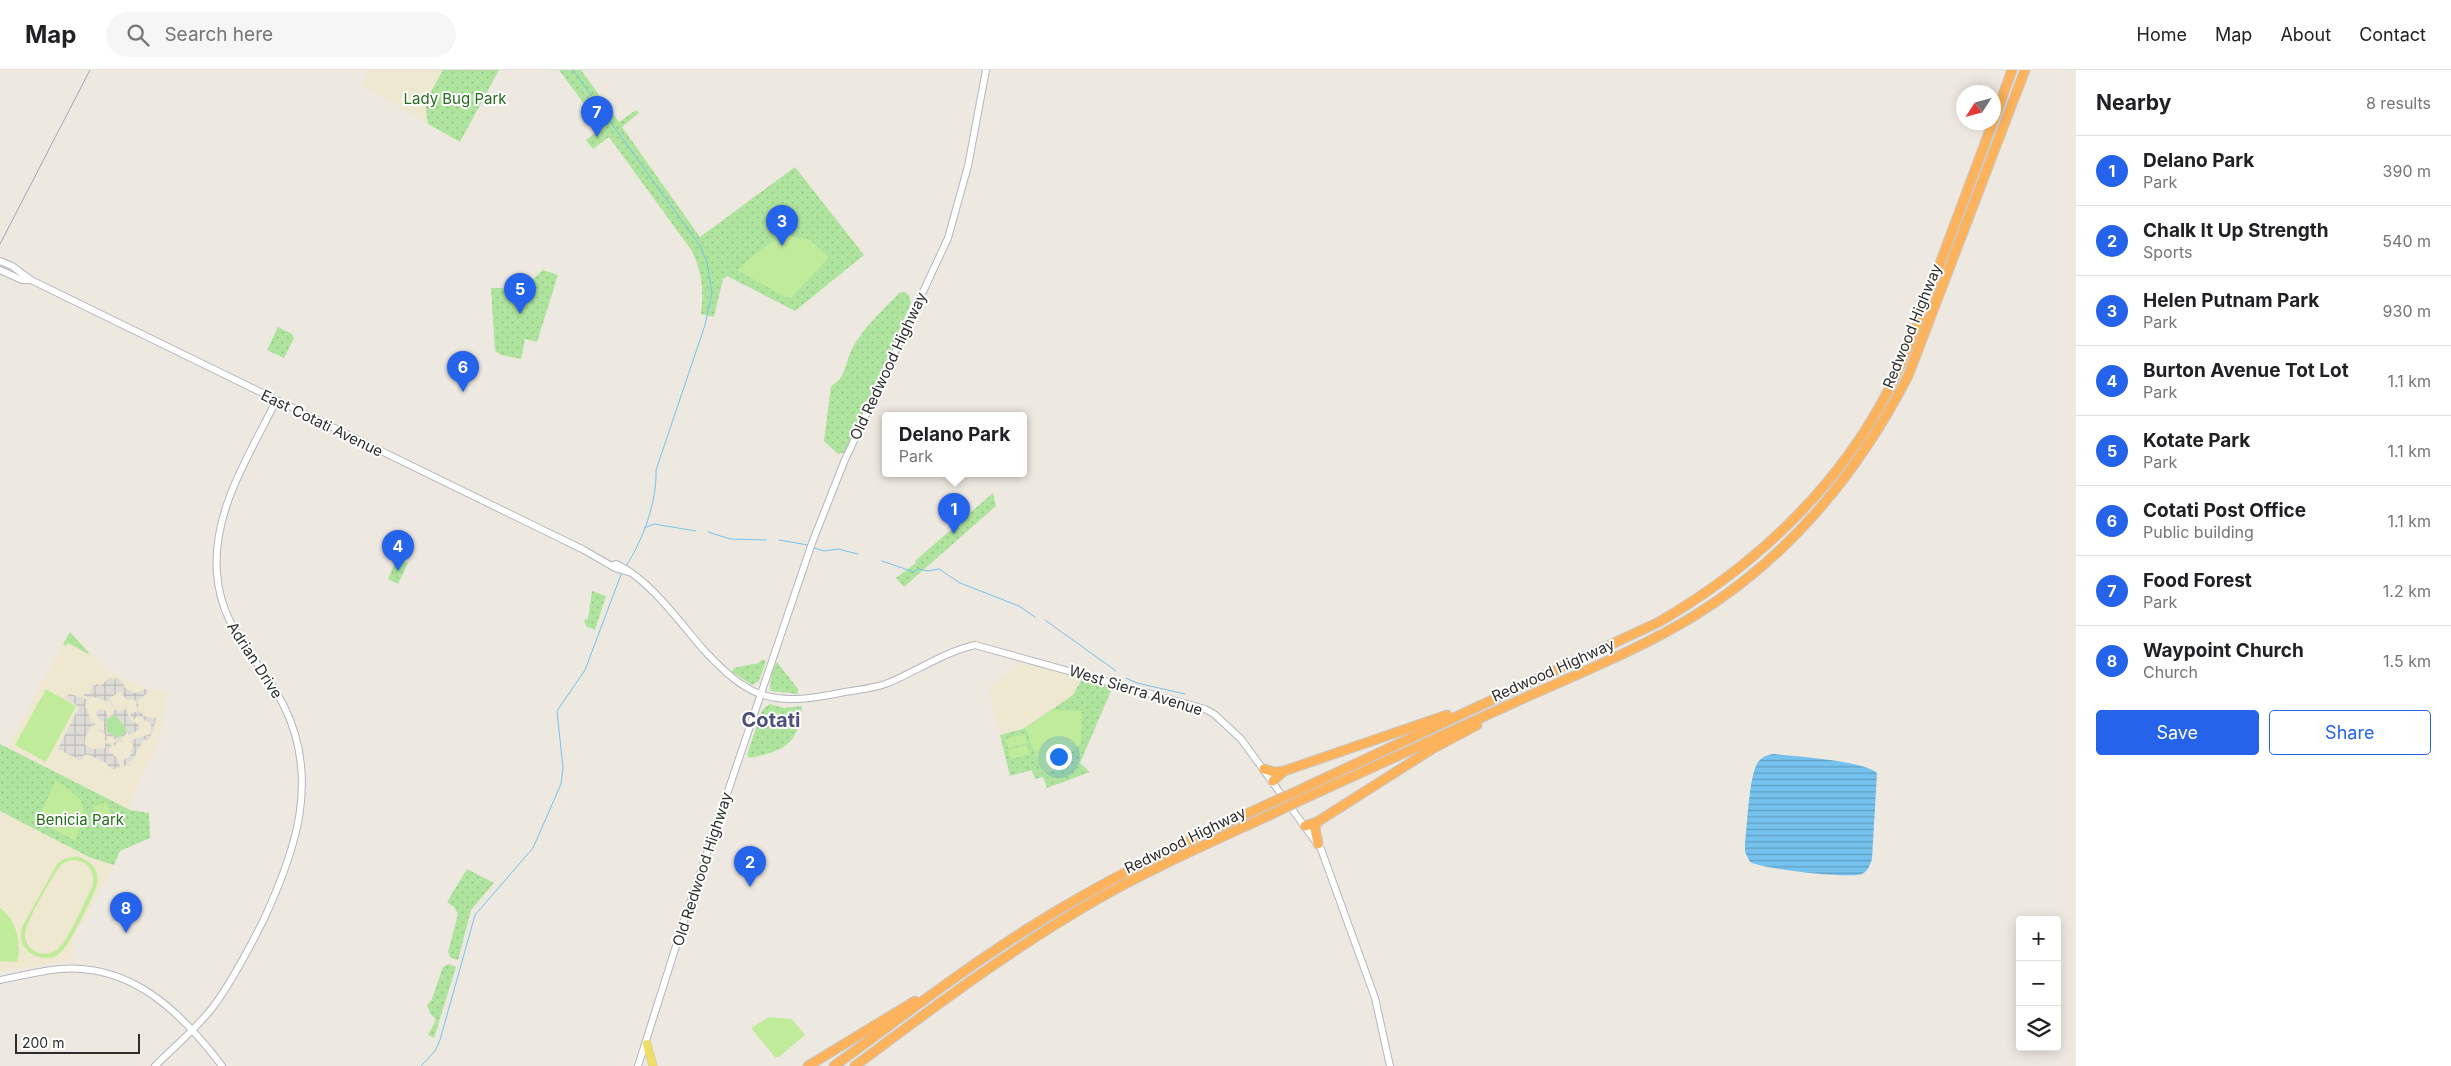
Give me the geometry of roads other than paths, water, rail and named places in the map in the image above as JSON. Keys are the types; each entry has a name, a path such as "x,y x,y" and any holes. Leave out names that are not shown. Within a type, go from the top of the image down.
{"highway":[{"name":"Redwood Highway","path":"2001,100 2012,70"},
{"name":"Redwood Highway","path":"854,1066 980,974 1104,896 1175,859 1648,641 1695,615 1739,584 1780,550 1818,510 1852,469 1882,424 1918,354 2025,70"},
{"name":"Redwood Highway","path":"834,1066 1022,932 1093,890 1169,850 1635,634 1683,608 1750,560 1809,504 1844,461 1873,416 1895,376 1910,342 1990,130"},
{"path":"1959,263 1985,176"},
{"path":"1882,424 1901,399"},
{"path":"1305,826 1317,822 1432,750 1518,701"},
{"path":"1264,769 1274,772 1284,771 1478,706"},
{"path":"1273,781 1284,771"},
{"path":"1317,822 1315,828 1318,844"},
{"path":"808,1066 920,998 936,992"},
{"path":"864,1066 896,1035"}],"main road":[{"name":"Old Redwood Highway","path":"638,1066 647,1044 681,930 768,673 768,663 773,658 811,546 844,462 948,238 964,182 986,70"},
{"name":"East Cotati Avenue","path":"0,261 12,266 32,280 276,401 621,568 651,590 726,674 760,694"},
{"name":"East Cotati Avenue","path":"0,270 22,280 32,280"},
{"name":"Adrian Drive","path":"155,1066 192,1031 214,1006 255,937 287,863 300,816 302,766 294,729 273,685 236,635 221,597 217,574 216,552 226,503 276,401"},
{"name":"West Sierra Avenue","path":"760,694 785,700 806,699 875,686 886,683 953,652 975,645 1204,709 1214,714 1241,739 1318,844 1375,998 1390,1066"},
{"path":"0,980 61,969 90,970 127,978 166,1004 222,1066"},
{"path":"647,1044 653,1066"}],"water":[{"path":"1773,754 1844,762 1870,769 1877,773 1872,859 1869,868 1864,873 1854,875 1824,874 1771,868 1750,862 1745,852 1745,844 1752,780 1758,762 1764,757"}],"waterway":[{"path":"573,70 700,246 707,262 712,293 705,325 656,470 654,495 648,520 638,545 626,566"},
{"path":"644,528 654,524 696,531"},
{"path":"708,532 730,539 766,540"},
{"path":"779,540 808,545"},
{"path":"814,548 824,551 838,549 858,554"},
{"path":"882,561 914,572 918,569 928,571 939,569 960,583 1019,606 1035,617"},
{"path":"421,1066 435,1051 440,1040 475,915 533,848 561,784 563,768 557,711 585,670 622,572"},
{"path":"1045,620 1116,671"},
{"path":"1126,678 1137,683 1185,694"}],"railway":[{"path":"0,244 90,70"}],"place":[{"name":"Food Forest","path":"597,137"},
{"name":"Helen Putnam Park","path":"782,246"},
{"name":"Kotate Park","path":"520,314"},
{"name":"Cotati Post Office","path":"463,392"},
{"name":"Delano Park","path":"954,534"},
{"name":"Burton Avenue Tot Lot","path":"398,571"},
{"name":"Chalk It Up Strength","path":"750,887"},
{"name":"Waypoint Church","path":"126,933"}],"district":[{"name":"Cotati","path":"771,720"}],"park label":[{"name":"Lady Bug Park","path":"455,98"},
{"name":"Benicia Park","path":"80,819"}]}
